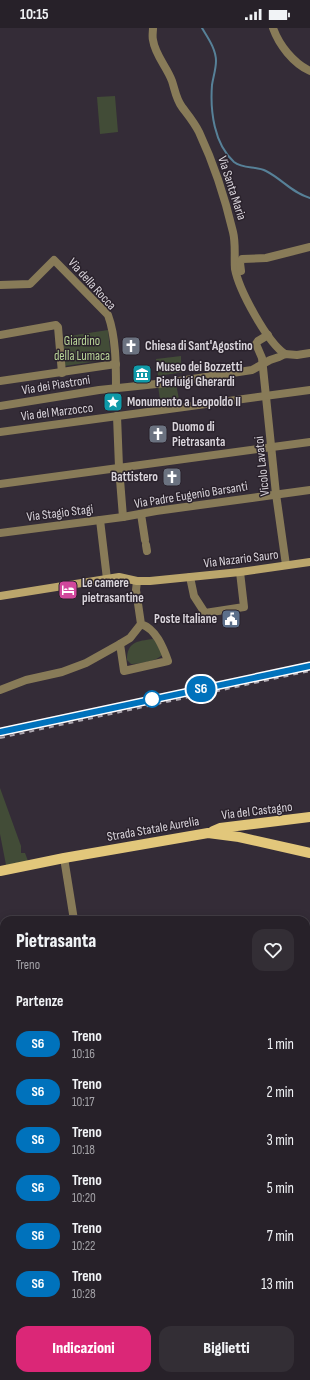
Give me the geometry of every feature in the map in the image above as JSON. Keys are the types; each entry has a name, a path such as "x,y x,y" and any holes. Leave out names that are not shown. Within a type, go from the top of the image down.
{"main road":[{"name":"Via Nazario Sauro","path":"0,596 119,577 137,581 150,581 240,572 310,562"},
{"name":"Via del Castagno","path":"208,833 220,828 310,817"},
{"name":"Strada Statale Aurelia","path":"0,871 64,858 208,833 239,837 310,854"}],"street":[{"name":"Via Santa Maria","path":"153,28 153,41 157,52 172,80 177,99 190,116 199,132 218,179 234,234 235,268 242,291 268,335 280,351 285,354"},
{"path":"273,28 278,40 291,57 299,65 310,71"},
{"path":"238,281 241,272 240,263 242,259 266,258 310,246"},
{"name":"Via della Rocca","path":"0,285 30,284 54,260 108,315 111,324 116,364 116,388"},
{"path":"0,335 56,325 58,327 62,373"},
{"name":"Vicolo Lavatoi","path":"268,335 256,344 262,358 276,494 286,565"},
{"path":"285,354 297,355 310,353"},
{"name":"Via dei Piastroni","path":"0,406 116,388 166,383 252,370 285,354"},
{"path":"0,381 116,364"},
{"name":"Via del Marzocco","path":"0,432 138,412 310,390"},
{"path":"117,416 119,467 124,517"},
{"path":"0,484 310,442"},
{"name":"Via Padre Eugenio Barsanti","path":"124,517 310,490"},
{"path":"141,514 146,545"},
{"name":"Via Stagio Stagi","path":"0,533 124,517"},
{"path":"100,520 107,579"},
{"path":"190,577 194,596 205,613 244,607 240,572"},
{"path":"0,690 26,680 62,672 80,665 130,638 141,624 136,590 137,581"},
{"path":"120,644 124,670 168,661 162,644 148,627 141,624"},
{"path":"64,858 73,916"}],"green space":[{"path":"115,96 118,132 100,134 97,97"},
{"name":"Giardino della Lumaca","path":"108,330 111,359 65,366 63,337"},
{"path":"181,356 181,368 184,368 184,372 158,376 156,359"},
{"path":"176,384 180,404 161,406 158,386"},
{"path":"153,639 160,647 162,655 160,657 148,662 134,664 131,664 127,660 127,654 131,646 138,642"},
{"path":"0,788 21,846 21,853 25,853 28,861 6,865 0,834"}],"waterway":[{"path":"202,28 215,52 216,57 216,67 212,85 213,116 218,137 227,155 234,162 245,167 258,168 266,171 298,193 310,198"}],"railway":[{"path":"0,738 310,671"},
{"path":"0,732 230,683"}],"train":[{"name":"S6","path":"0,732 310,666"}],"place":[{"name":"Chiesa di Sant'Agostino","path":"131,346"},
{"name":"Museo dei Bozzetti Pierluigi Gherardi","path":"142,374"},
{"name":"Monumento a Leopoldo II","path":"113,402"},
{"name":"Duomo di Pietrasanta","path":"158,434"},
{"name":"Battistero","path":"172,477"},
{"name":"Le camere pietrasantine","path":"68,590"},
{"name":"Poste Italiane","path":"231,619"}]}
